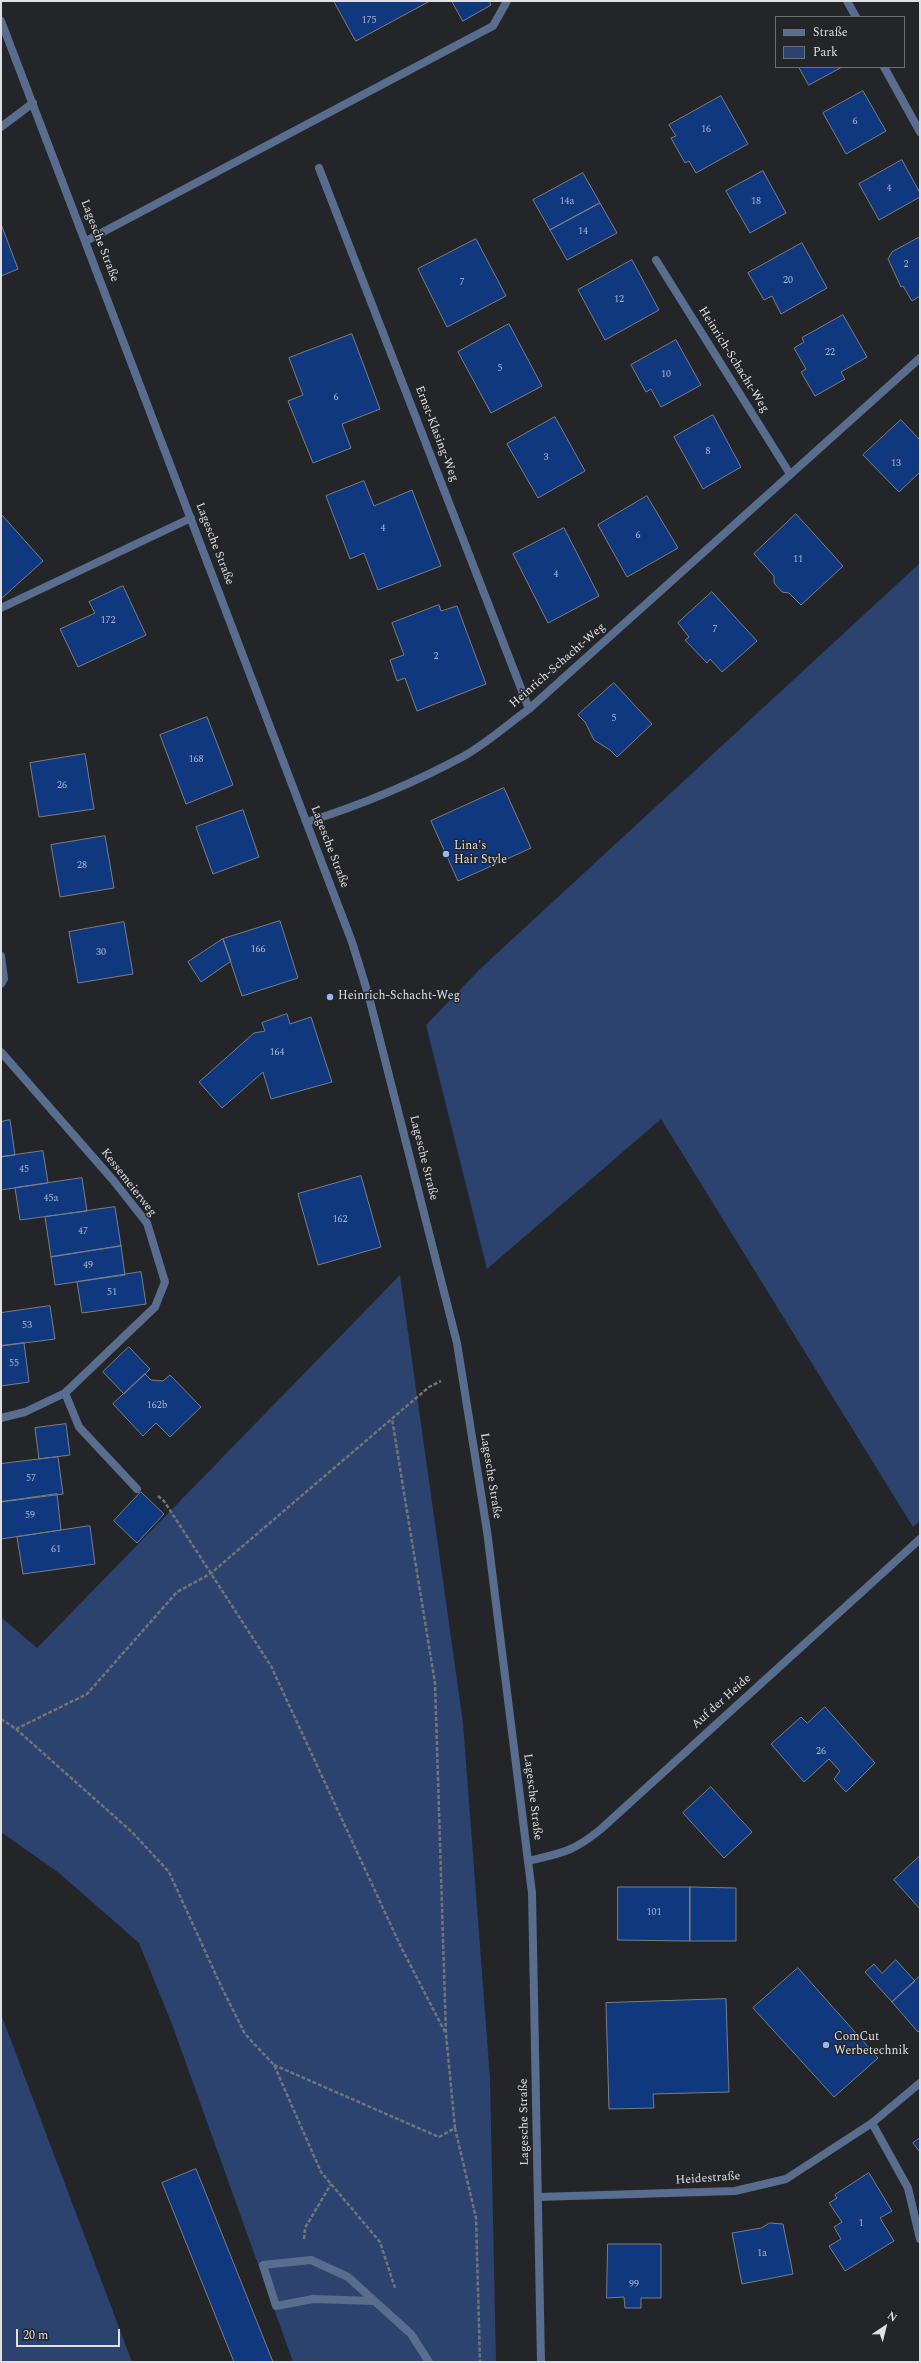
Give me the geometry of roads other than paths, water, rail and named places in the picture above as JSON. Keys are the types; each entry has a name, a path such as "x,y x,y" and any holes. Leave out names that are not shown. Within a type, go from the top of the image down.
{"street":[{"path":"86,241 493,26 507,1"},
{"path":"847,1 855,16"},
{"name":"Lagesche Straße","path":"1,21 352,942 369,997 457,1343 460,1371 487,1531 532,1893 541,2362"},
{"path":"885,68 920,132"},
{"path":"1,127 33,103"},
{"name":"Ernst-Klasing-Weg","path":"319,168 529,709"},
{"name":"Heinrich-Schacht-Weg","path":"656,260 790,474"},
{"name":"Heinrich-Schacht-Weg","path":"306,822 337,812 401,786 466,755 529,709 920,358"},
{"path":"1,608 191,518"},
{"path":"1,956 4,980 1,984"},
{"name":"Kessemeierweg","path":"1,1052 113,1180 147,1223 165,1282 155,1307 65,1393 25,1412 1,1418"},
{"path":"65,1393 79,1427 137,1489"},
{"name":"Auf der Heide","path":"528,1861 568,1852 601,1829 920,1539"},
{"name":"Heidestraße","path":"538,2197 735,2191 786,2179 872,2123 920,2083"},
{"path":"872,2123 908,2188 920,2239"},
{"path":"374,2301 313,2299 276,2306 263,2265 311,2260 348,2277 411,2334 429,2362"}],"place":[{"name":"Lina's Hair Style","path":"446,854"},
{"name":"Heinrich-Schacht-Weg","path":"330,997"},
{"name":"ComCut Werbetechnik","path":"826,2045"}]}
